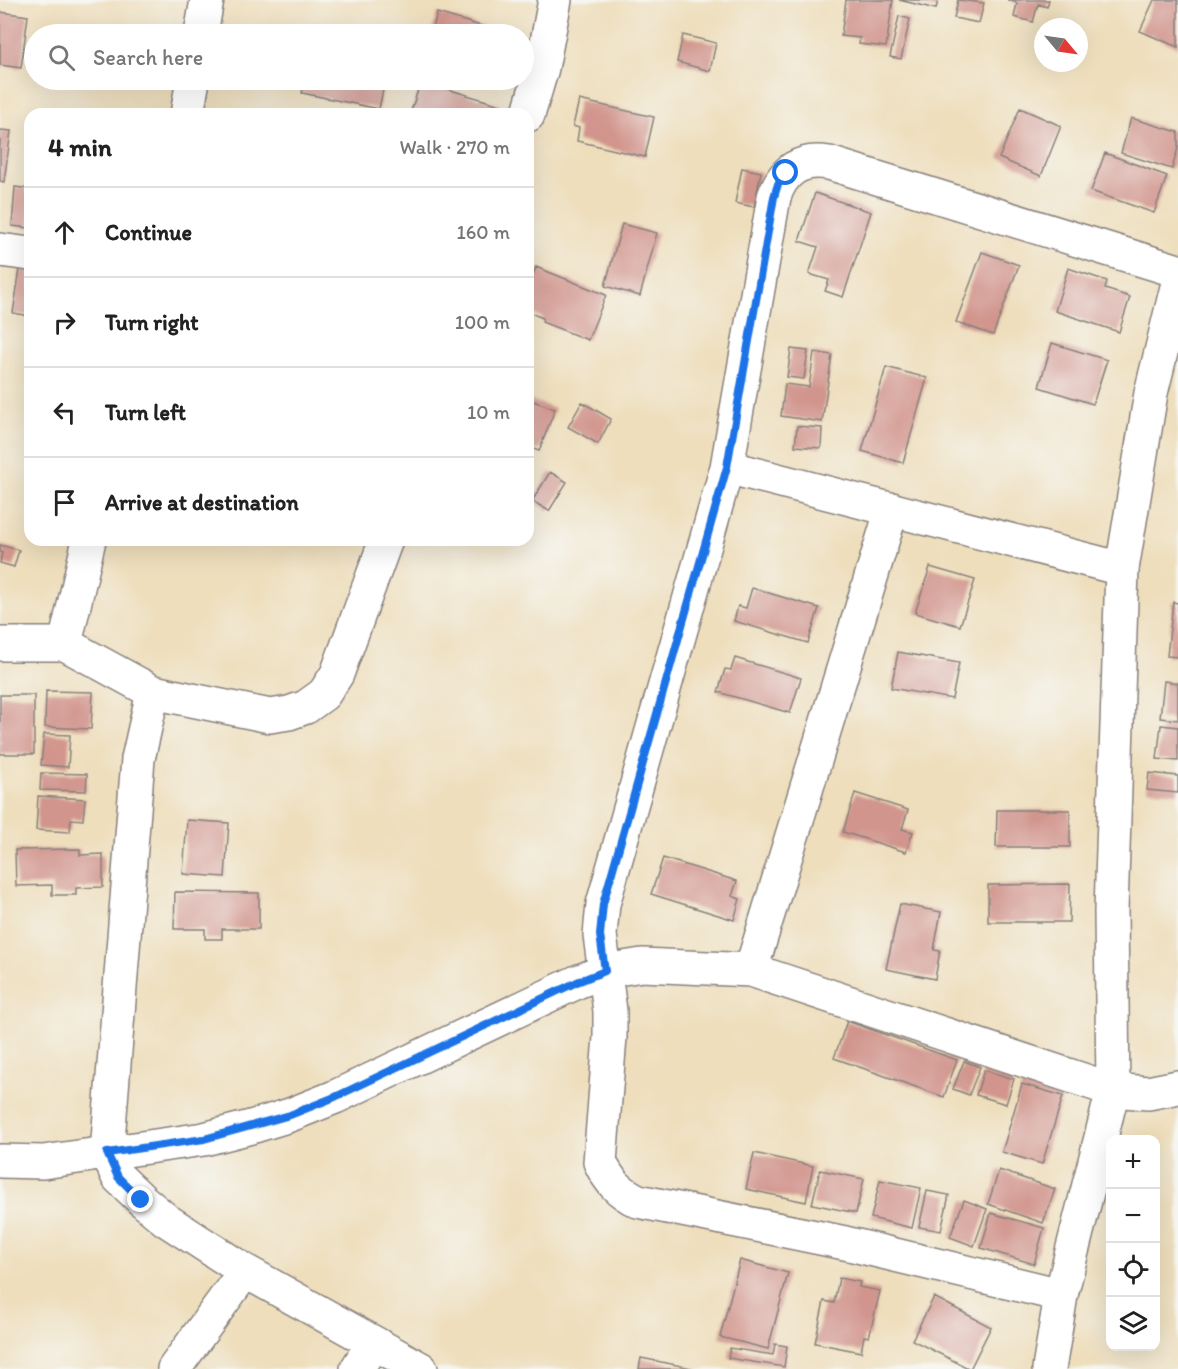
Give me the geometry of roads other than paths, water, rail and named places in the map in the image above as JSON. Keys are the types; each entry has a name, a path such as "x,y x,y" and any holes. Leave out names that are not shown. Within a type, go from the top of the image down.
{"street":[{"path":"203,24 207,0"},
{"path":"530,108 542,68 555,0"},
{"path":"1061,1296 845,1243 638,1200 625,1195 610,1181 600,1162 610,1037 610,1011 600,935 603,904 727,467 774,197 778,184 786,173 797,165 818,161 829,163 1178,270"},
{"path":"0,250 24,253"},
{"path":"1048,1369 1061,1296 1113,1090 1111,911 1122,569 1151,393 1178,283"},
{"path":"727,467 1122,569"},
{"path":"751,970 892,509"},
{"path":"65,644 88,546"},
{"path":"0,644 65,644 153,692 270,716 289,713 306,707 324,694 337,674 384,546"},
{"path":"153,692 138,759 107,1153 118,1177 166,1220 246,1271 365,1356 421,1369"},
{"path":"0,1161 43,1162 204,1139 290,1115 335,1097 577,982 605,971 642,965 751,970 1113,1090 1148,1093 1178,1087"},
{"path":"174,1369 246,1271"}]}
